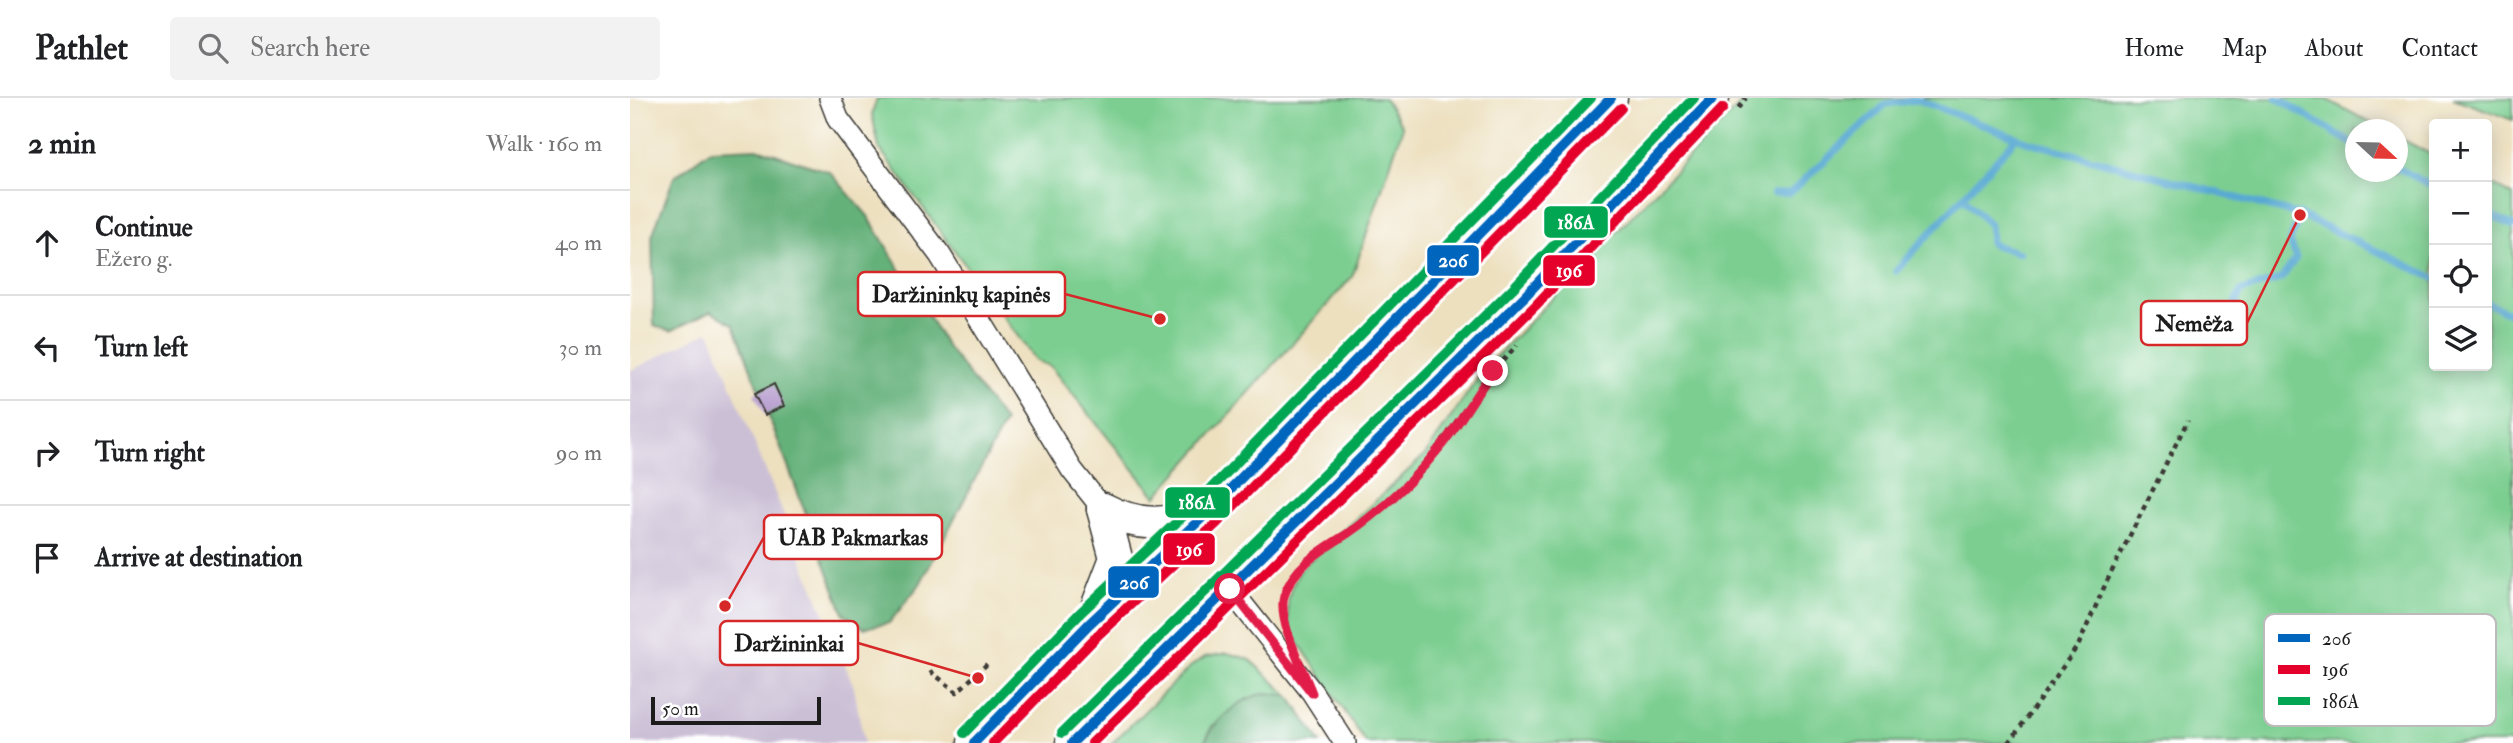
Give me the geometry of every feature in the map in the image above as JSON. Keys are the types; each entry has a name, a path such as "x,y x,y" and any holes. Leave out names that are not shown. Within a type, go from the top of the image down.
{"highway":[{"path":"974,743 1089,624 1208,512 1611,98"},
{"path":"1072,743 1526,295 1721,108"},
{"path":"1102,509 1136,523 1156,524 1208,512"},
{"path":"1089,624 1112,575 1116,558 1102,509"}],"street":[{"path":"830,98 838,120 940,255 1072,470 1102,509"},
{"path":"1230,589 1298,673 1345,743"}],"path":[{"path":"1721,108 1746,98"},
{"path":"1289,633 1284,623 1283,599 1290,581 1321,548 1344,536 1388,502 1441,446 1493,371 1521,341"},
{"path":"2009,743 2079,644 2106,583 2188,421"},
{"path":"930,671 957,692 988,663"}],"shaded area":[{"path":"709,331 854,687 864,743 630,743 630,371"}],"green space":[{"path":"877,98 1384,98 1403,127 1352,277 1156,497 1050,366 1036,361 879,148 872,114"},
{"path":"1746,98 2324,98 2363,119 2345,119 2345,182 2408,182 2408,142 2429,153 2429,371 2492,371 2492,184 2513,195 2513,743 1366,743 1290,630 1289,598 1302,568 1425,455 1485,368"},
{"path":"2453,98 2513,98 2513,120"},
{"path":"757,148 830,172 868,216 945,344 1005,422 920,584 889,623 864,628 844,614 734,325 711,311 671,331 654,326 652,236 674,177 711,150"},
{"path":"1227,653 1249,659 1289,696 1267,693 1212,726 1204,743 1112,743 1190,667 1205,657"},
{"path":"1267,693 1289,696 1321,743 1204,743 1230,710 1248,699"}],"building":[{"path":"774,384 784,406 765,415 754,394"}],"waterway":[{"path":"2277,98 2345,139"},
{"path":"1774,193 1790,193 1886,104 1918,100 2029,142 2300,215 2429,276"},
{"path":"1896,271 2016,138"},
{"path":"2408,173 2429,184"},
{"path":"1963,198 1990,225 1991,244 2020,253"},
{"path":"2230,316 2241,291 2281,279 2296,258 2290,241 2300,215"},
{"path":"2492,216 2513,226"},
{"path":"2492,305 2513,315"}],"transit line":[{"name":"186A","path":"964,733 1079,614 1198,502 1591,98"},
{"name":"206","path":"974,743 1089,624 1208,512 1611,98"},
{"name":"186A","path":"1062,733 1516,285 1694,98"},
{"name":"206","path":"1072,743 1526,295 1713,98"},
{"name":"196","path":"993,743 1099,634 1218,522 1621,108"},
{"name":"196","path":"1092,743 1536,305 1723,108"}],"place":[{"name":"Nemėža","path":"2300,215"},
{"name":"Daržininkų kapinės","path":"1160,319"},
{"name":"UAB Pakmarkas","path":"725,606"},
{"name":"Daržininkai","path":"978,678"}],"route":[{"path":"1230,589 1312,693 1284,623 1283,599 1290,581 1321,548 1344,536 1388,502 1441,446 1493,371"}]}
